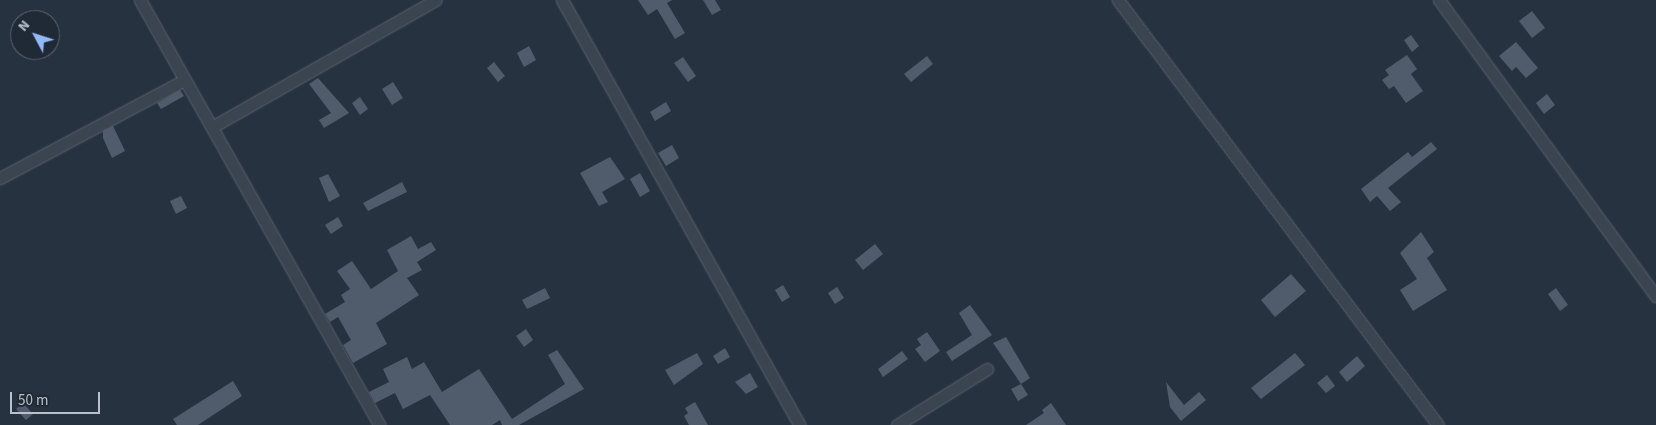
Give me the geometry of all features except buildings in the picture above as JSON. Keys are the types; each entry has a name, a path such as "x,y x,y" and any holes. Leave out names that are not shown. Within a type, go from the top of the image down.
{"street":[{"path":"140,0 379,425"},
{"path":"212,127 436,0"},
{"path":"562,0 800,425"},
{"path":"1118,0 1438,425"},
{"path":"1439,0 1656,296"},
{"path":"0,178 184,80"},
{"path":"898,425 987,369"}]}
